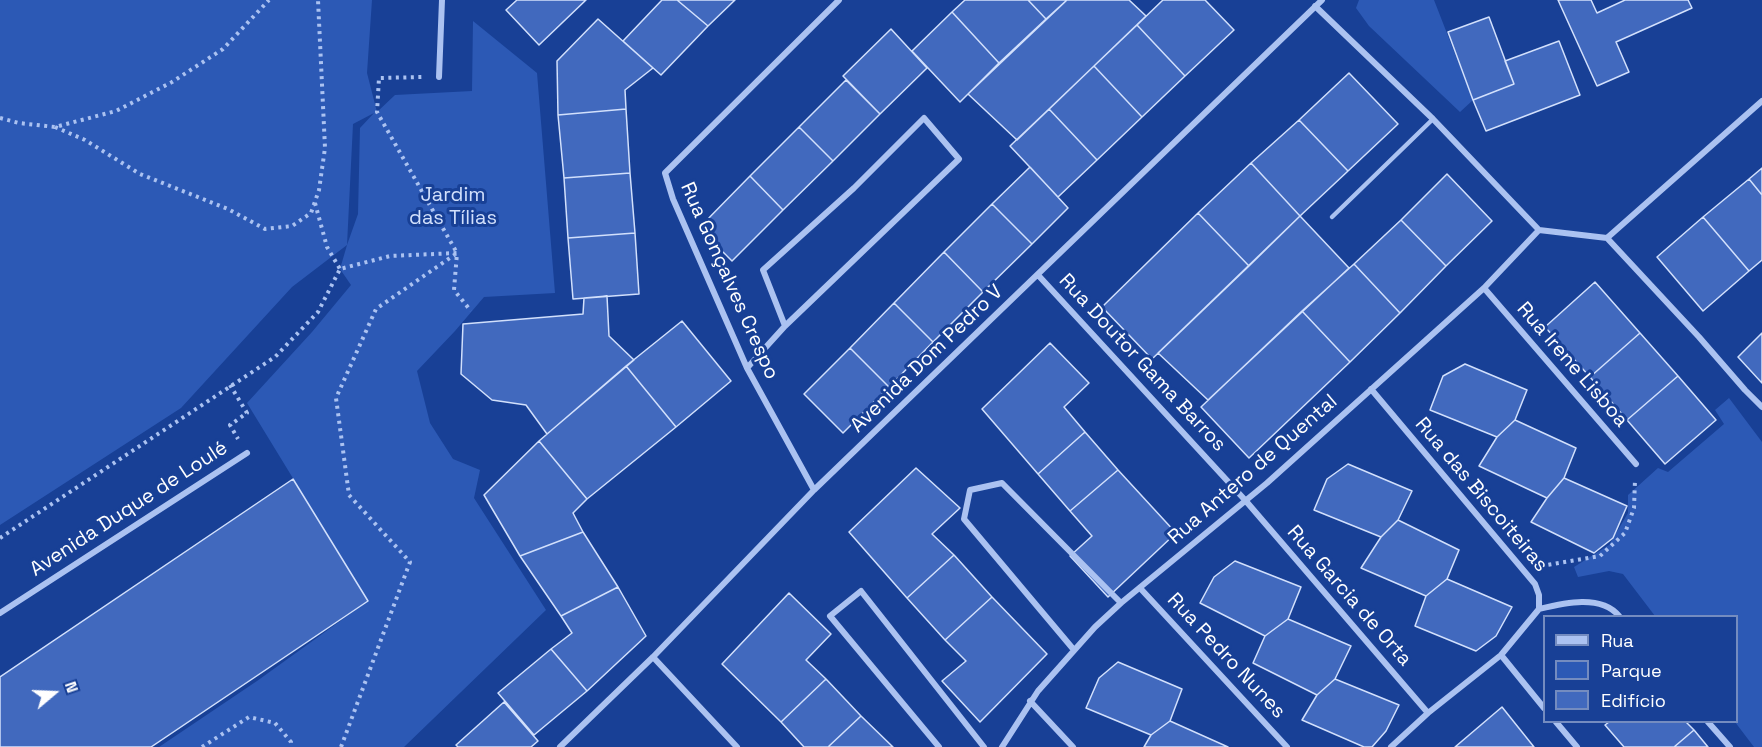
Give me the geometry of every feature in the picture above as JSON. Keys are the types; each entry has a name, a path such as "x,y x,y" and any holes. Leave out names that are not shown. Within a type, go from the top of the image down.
{"street":[{"path":"439,77 442,0"},
{"name":"Rua Gonçalves Crespo","path":"814,490 747,369 674,200 665,173 839,0"},
{"name":"Avenida Dom Pedro V","path":"560,747 653,657 814,490 1322,0"},
{"path":"1315,6 1433,119 1539,230 1607,238 1762,406"},
{"path":"1607,238 1762,101"},
{"path":"747,369 785,326 959,159 924,118 854,188 763,270 785,326"},
{"name":"Rua Antero de Quental","path":"1002,747 1030,701 1095,627 1245,500 1484,288 1539,230"},
{"name":"Rua Doutor Gama Barros","path":"1038,275 1245,500"},
{"name":"Rua Irene Lisboa","path":"1484,288 1636,464"},
{"name":"Rua das Biscoiteiras","path":"1371,389 1536,584 1539,609"},
{"name":"Avenida Duque de Loulé","path":"0,613 247,453"},
{"path":"1074,650 964,519 970,490 1002,483 1121,603"},
{"name":"Rua Garcia de Orta","path":"1245,500 1428,713"},
{"name":"Rua Pedro Nunes","path":"1140,588 1287,747"},
{"path":"939,747 830,616 861,591 984,747"},
{"path":"1391,747 1399,744 1428,713 1501,655 1539,609 1567,602 1590,602 1614,610 1619,615"},
{"path":"1501,655 1543,706"},
{"path":"653,657 737,747"},
{"path":"1030,701 1073,747"},
{"path":"1557,723 1577,747"},
{"path":"1709,723 1730,747"}],"lane":[{"path":"1332,217 1433,119"}],"path":[{"path":"56,128 116,111 172,82 223,49 269,0"},
{"path":"0,118 56,128 85,140 140,174 228,208 265,229 292,226 311,213 319,190 325,148 318,0"},
{"path":"439,77 379,78 377,112 457,253 454,290 471,312"},
{"path":"315,203 327,247 340,269"},
{"path":"0,538 274,357 318,312 340,269 390,256 457,253"},
{"path":"341,747 410,562 349,495 336,398 376,309 457,253"},
{"path":"230,385 247,413 230,425 247,453"},
{"path":"1523,569 1600,556 1625,533 1634,508 1636,464"},
{"path":"202,747 249,717 275,723 291,741 291,747"}],"green space":[{"name":"Jardim das Tílias","path":"0,0 372,0 367,73 377,112 395,95 472,91 473,21 537,73 555,293 484,297 417,371 430,423 453,459 480,470 474,498 546,610 404,747 159,747 257,681 368,601 247,403 312,332 351,285 340,269 347,245 292,287 181,408 0,525","holes":["374,113 360,128 358,214 347,245 353,124"]},
{"path":"1359,0 1434,0 1473,100 1460,112 1369,26 1356,8"},
{"path":"1729,398 1762,442 1762,747 1754,747 1736,723 1738,723 1738,615 1654,615 1623,574 1609,571 1578,577 1574,567 1609,545 1628,513 1628,495 1658,468 1668,472 1724,424 1715,410"}],"building":[{"path":"517,0 586,0 539,45 506,10"},
{"path":"662,0 677,0 708,26 661,75 623,41"},
{"path":"677,0 735,0 708,26"},
{"path":"965,0 1028,0 1046,19 999,63 952,12"},
{"path":"1028,0 1067,0 1046,19"},
{"path":"1067,0 1129,0 1146,16 1017,140 968,94"},
{"path":"1163,0 1205,0 1234,30 1185,76 1137,25"},
{"path":"1558,0 1591,0 1597,13 1625,0 1688,0 1692,8 1616,42 1629,72 1597,86"},
{"path":"952,12 999,63 960,102 912,51"},
{"path":"1489,17 1514,84 1473,100 1448,32"},
{"path":"598,19 653,68 625,90 626,109 558,115 557,61"},
{"path":"1137,25 1185,76 1142,117 1094,66"},
{"path":"891,29 927,68 880,114 843,76"},
{"path":"1559,41 1580,95 1486,131 1473,100 1514,84 1505,61"},
{"path":"1094,66 1142,117 1097,160 1049,109"},
{"path":"1349,73 1398,124 1348,171 1299,120"},
{"path":"846,80 880,114 833,161 799,127"},
{"path":"626,109 630,173 564,178 558,115"},
{"path":"1049,109 1097,160 1058,197 1010,146"},
{"path":"1299,120 1348,171 1300,216 1251,163"},
{"path":"799,127 833,161 783,210 750,176"},
{"path":"1251,163 1300,216 1249,266 1198,213"},
{"path":"1030,167 1068,208 1032,244 992,204"},
{"path":"1762,168 1762,195 1749,179"},
{"path":"630,173 635,233 568,238 564,178"},
{"path":"1447,174 1492,221 1446,266 1401,220"},
{"path":"750,176 783,210 732,261 699,228"},
{"path":"1749,179 1762,195 1762,260 1749,271 1703,217"},
{"path":"992,204 1032,244 983,292 944,252"},
{"path":"1198,213 1249,266 1152,359 1102,307"},
{"path":"1300,216 1349,268 1208,400 1158,353"},
{"path":"1703,217 1749,271 1703,311 1657,257"},
{"path":"1401,220 1446,266 1400,313 1354,264"},
{"path":"635,233 639,294 573,299 568,238"},
{"path":"944,252 983,292 933,342 894,303"},
{"path":"1354,264 1400,313 1350,362 1302,311"},
{"path":"1595,282 1640,333 1590,377 1545,327"},
{"path":"607,296 609,336 634,360 547,434 526,405 492,400 461,374 463,324 583,314 584,298"},
{"path":"894,303 933,342 889,387 850,348"},
{"path":"1302,311 1350,362 1249,458 1201,407"},
{"path":"682,321 731,381 676,427 626,366"},
{"path":"1640,333 1678,376 1627,420 1590,377"},
{"path":"1762,333 1762,383 1738,357"},
{"path":"1050,343 1089,383 1064,407 1085,432 1038,474 982,409"},
{"path":"850,348 889,387 843,433 804,394"},
{"path":"1465,364 1527,390 1515,420 1497,437 1430,410 1443,376"},
{"path":"626,366 676,427 587,499 539,441"},
{"path":"1678,376 1716,420 1665,464 1627,420"},
{"path":"1515,420 1576,448 1564,478 1547,498 1479,466 1497,437"},
{"path":"1085,432 1118,470 1070,511 1038,474"},
{"path":"539,441 587,499 573,513 583,532 520,556 484,495"},
{"path":"1348,464 1412,491 1398,520 1381,537 1314,510 1327,479"},
{"path":"916,468 960,508 932,534 954,555 907,598 849,532"},
{"path":"1118,470 1176,533 1108,597 1070,556 1092,536 1070,511"},
{"path":"1564,478 1627,506 1613,538 1594,553 1531,522"},
{"path":"293,479 368,601 151,747 0,747 0,677"},
{"path":"1398,520 1459,550 1447,579 1426,596 1361,568 1381,537"},
{"path":"583,532 618,587 561,616 520,556"},
{"path":"954,555 992,597 945,640 907,598"},
{"path":"1235,561 1301,587 1288,619 1265,636 1200,603 1214,577"},
{"path":"1447,579 1512,607 1496,636 1476,651 1415,626 1426,596"},
{"path":"618,587 646,636 587,691 551,649 572,633 561,616"},
{"path":"789,593 831,634 806,660 826,679 781,722 722,664"},
{"path":"992,597 1047,654 980,722 942,681 966,661 945,640"},
{"path":"1288,619 1351,646 1335,679 1317,695 1253,663 1265,636"},
{"path":"551,649 587,691 534,735 498,693"},
{"path":"1118,662 1182,689 1170,721 1151,735 1086,708 1099,678"},
{"path":"826,679 861,716 828,747 804,747 781,722"},
{"path":"1335,679 1399,705 1386,731 1372,747 1364,747 1302,720 1317,695"},
{"path":"504,702 538,741 531,747 458,747 456,745"},
{"path":"1502,707 1534,747 1455,747"},
{"path":"861,716 893,747 828,747"},
{"path":"1170,721 1228,747 1144,747 1151,735"},
{"path":"1608,723 1687,723 1694,730 1674,747 1624,747 1605,725"},
{"path":"1694,730 1708,747 1674,747"}]}
